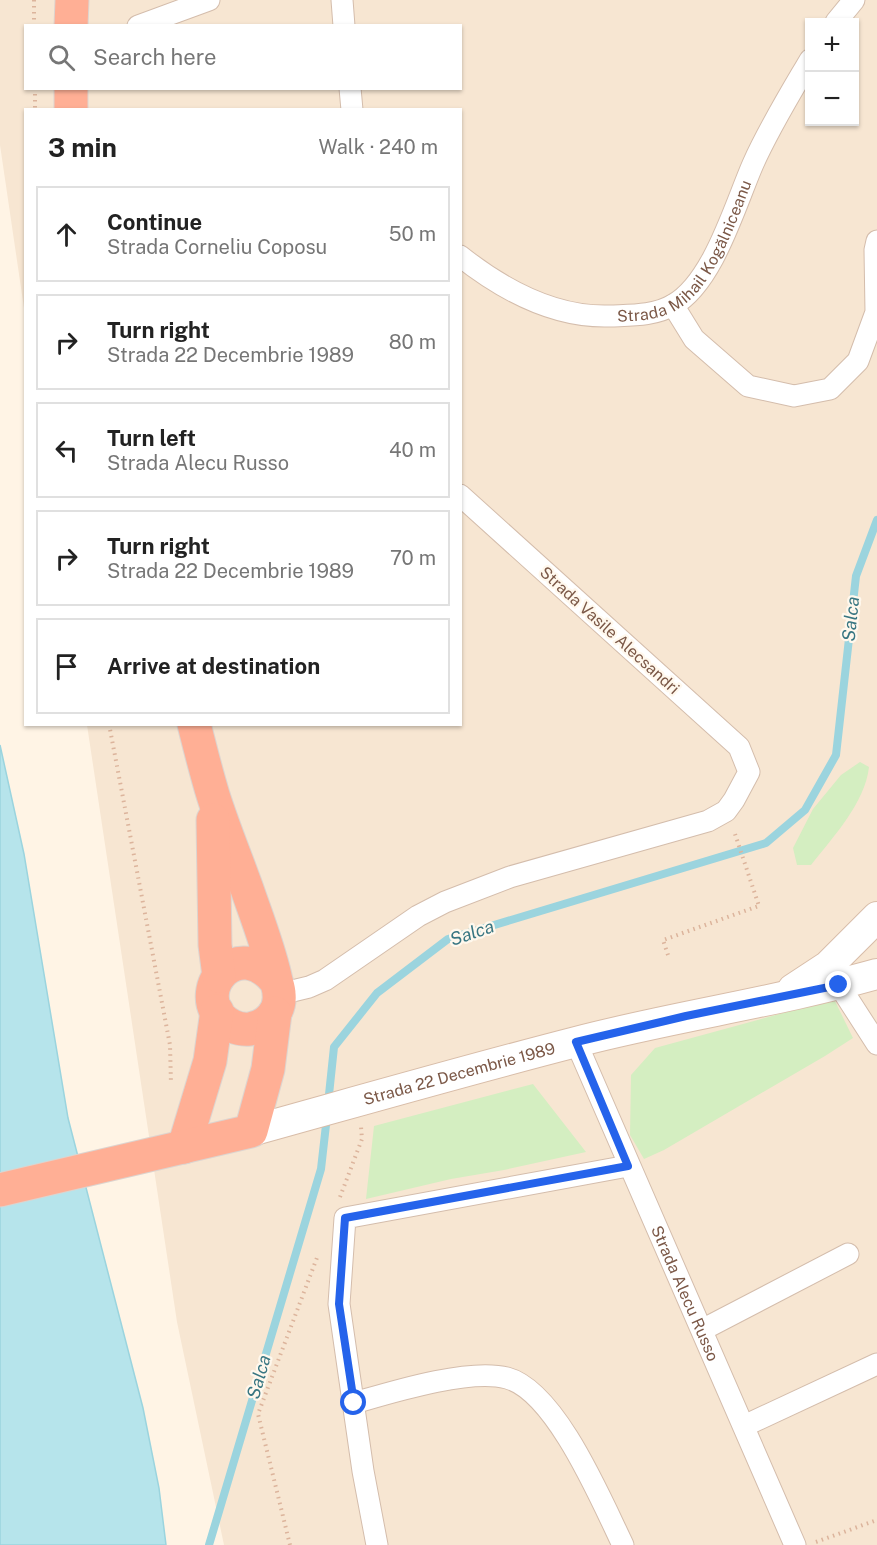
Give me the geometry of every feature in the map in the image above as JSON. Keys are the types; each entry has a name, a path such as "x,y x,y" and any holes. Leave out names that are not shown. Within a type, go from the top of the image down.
{"highway":[{"path":"71,24 72,0"},
{"path":"71,90 71,108"},
{"path":"0,1190 251,1131 268,1069 277,996 269,950 213,794 195,726"},
{"path":"213,794 215,945 219,976"},
{"path":"240,963 255,963 267,970 277,996 270,1020 258,1027 244,1029 230,1026 220,1017 213,1004 213,991 219,976 227,967 240,963"},
{"path":"184,1147 210,1061 217,1011"}],"main road":[{"name":"Strada 22 Decembrie 1989","path":"775,999 828,966 877,917"},
{"name":"Strada 22 Decembrie 1989","path":"251,1131 576,1042 686,1016 839,985 877,974"}],"street":[{"path":"143,24 209,0"},
{"path":"342,0 344,24"},
{"path":"839,18 854,0"},
{"name":"Strada Mihail Kogălniceanu","path":"462,257 519,294 555,310 600,316 650,314 673,305 697,282 726,233 753,164 778,114 805,68"},
{"path":"350,90 352,108"},
{"path":"673,305 694,339 748,386 794,396 830,389 858,361 876,312 875,250 877,241"},
{"name":"Strada Vasile Alecsandri","path":"277,996 325,980 418,916 445,902 510,877 708,820 726,811 749,772 739,747 462,497"},
{"path":"839,985 877,1044"},
{"name":"Strada Alecu Russo","path":"576,1042 628,1166 702,1329 795,1545"},
{"path":"377,1545 363,1471 339,1304 341,1211 628,1166"},
{"path":"702,1329 848,1254"},
{"path":"744,1426 877,1364"},
{"path":"354,1403 391,1392 449,1380 478,1376 508,1378 534,1393 555,1419 582,1464 623,1545"}],"path":[{"path":"34,0 34,24"},
{"path":"35,90 35,108"},
{"path":"109,726 170,1045 171,1086"},
{"path":"668,955 663,940 759,906 733,828"},
{"path":"341,1211 362,1139 358,1102"},
{"path":"290,1545 258,1414 320,1249"},
{"path":"809,1545 877,1520"}],"shaded area":[{"path":"0,0 877,0 877,1545 224,1545 177,1322 87,726 462,726 462,108 24,108 24,308 0,145"}],"green space":[{"path":"860,762 869,767 855,806 811,865 797,865 793,848 813,809 841,775"},
{"path":"834,999 853,1038 664,1150 644,1159 630,1135 631,1075 655,1048"},
{"path":"533,1084 586,1152 451,1179 366,1199 374,1126"}],"water":[{"path":"0,745 24,854 68,1118 143,1408 159,1488 166,1545 0,1545"}],"waterway":[{"name":"Salca","path":"328,1104 334,1047 377,993 448,939 766,843 805,810 836,755 856,576 877,520"},
{"name":"Salca","path":"209,1545 321,1169 327,1116"}],"route":[{"path":"354,1403 339,1304 345,1218 628,1166 576,1042 686,1016 839,985"}]}
